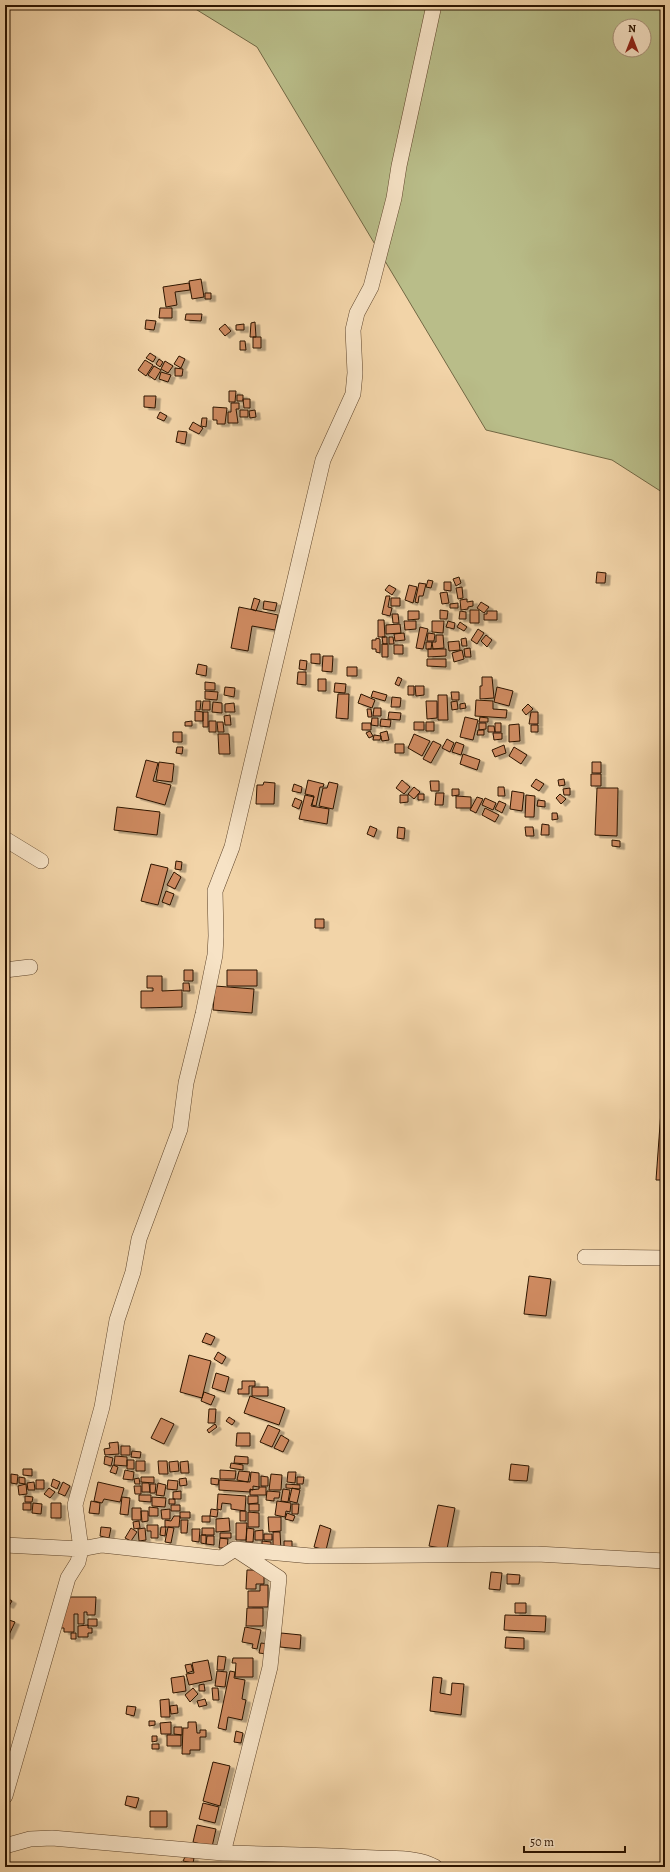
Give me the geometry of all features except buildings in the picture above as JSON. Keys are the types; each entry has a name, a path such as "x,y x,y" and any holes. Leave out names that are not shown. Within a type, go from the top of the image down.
{"street":[{"path":"5,1796 68,1578 78,1562 81,1549 75,1506 102,1407 117,1320 133,1272 139,1238 180,1129 186,1083 203,1014 215,955 215,891 232,847 323,460 353,394 355,374 353,330 357,313 370,287 394,198 399,166 434,5"},
{"path":"5,839 40,861"},
{"path":"5,970 30,967"},
{"path":"585,1257 665,1258"},
{"path":"5,1545 81,1549 102,1545 221,1558 235,1550 311,1556 537,1554 665,1561"},
{"path":"223,1853 270,1667 279,1578 235,1550"},
{"path":"5,1846 30,1839 52,1838 223,1853 319,1854 426,1861 435,1867"}],"green space":[{"path":"189,5 665,5 665,494 612,460 486,430 257,47"}]}
